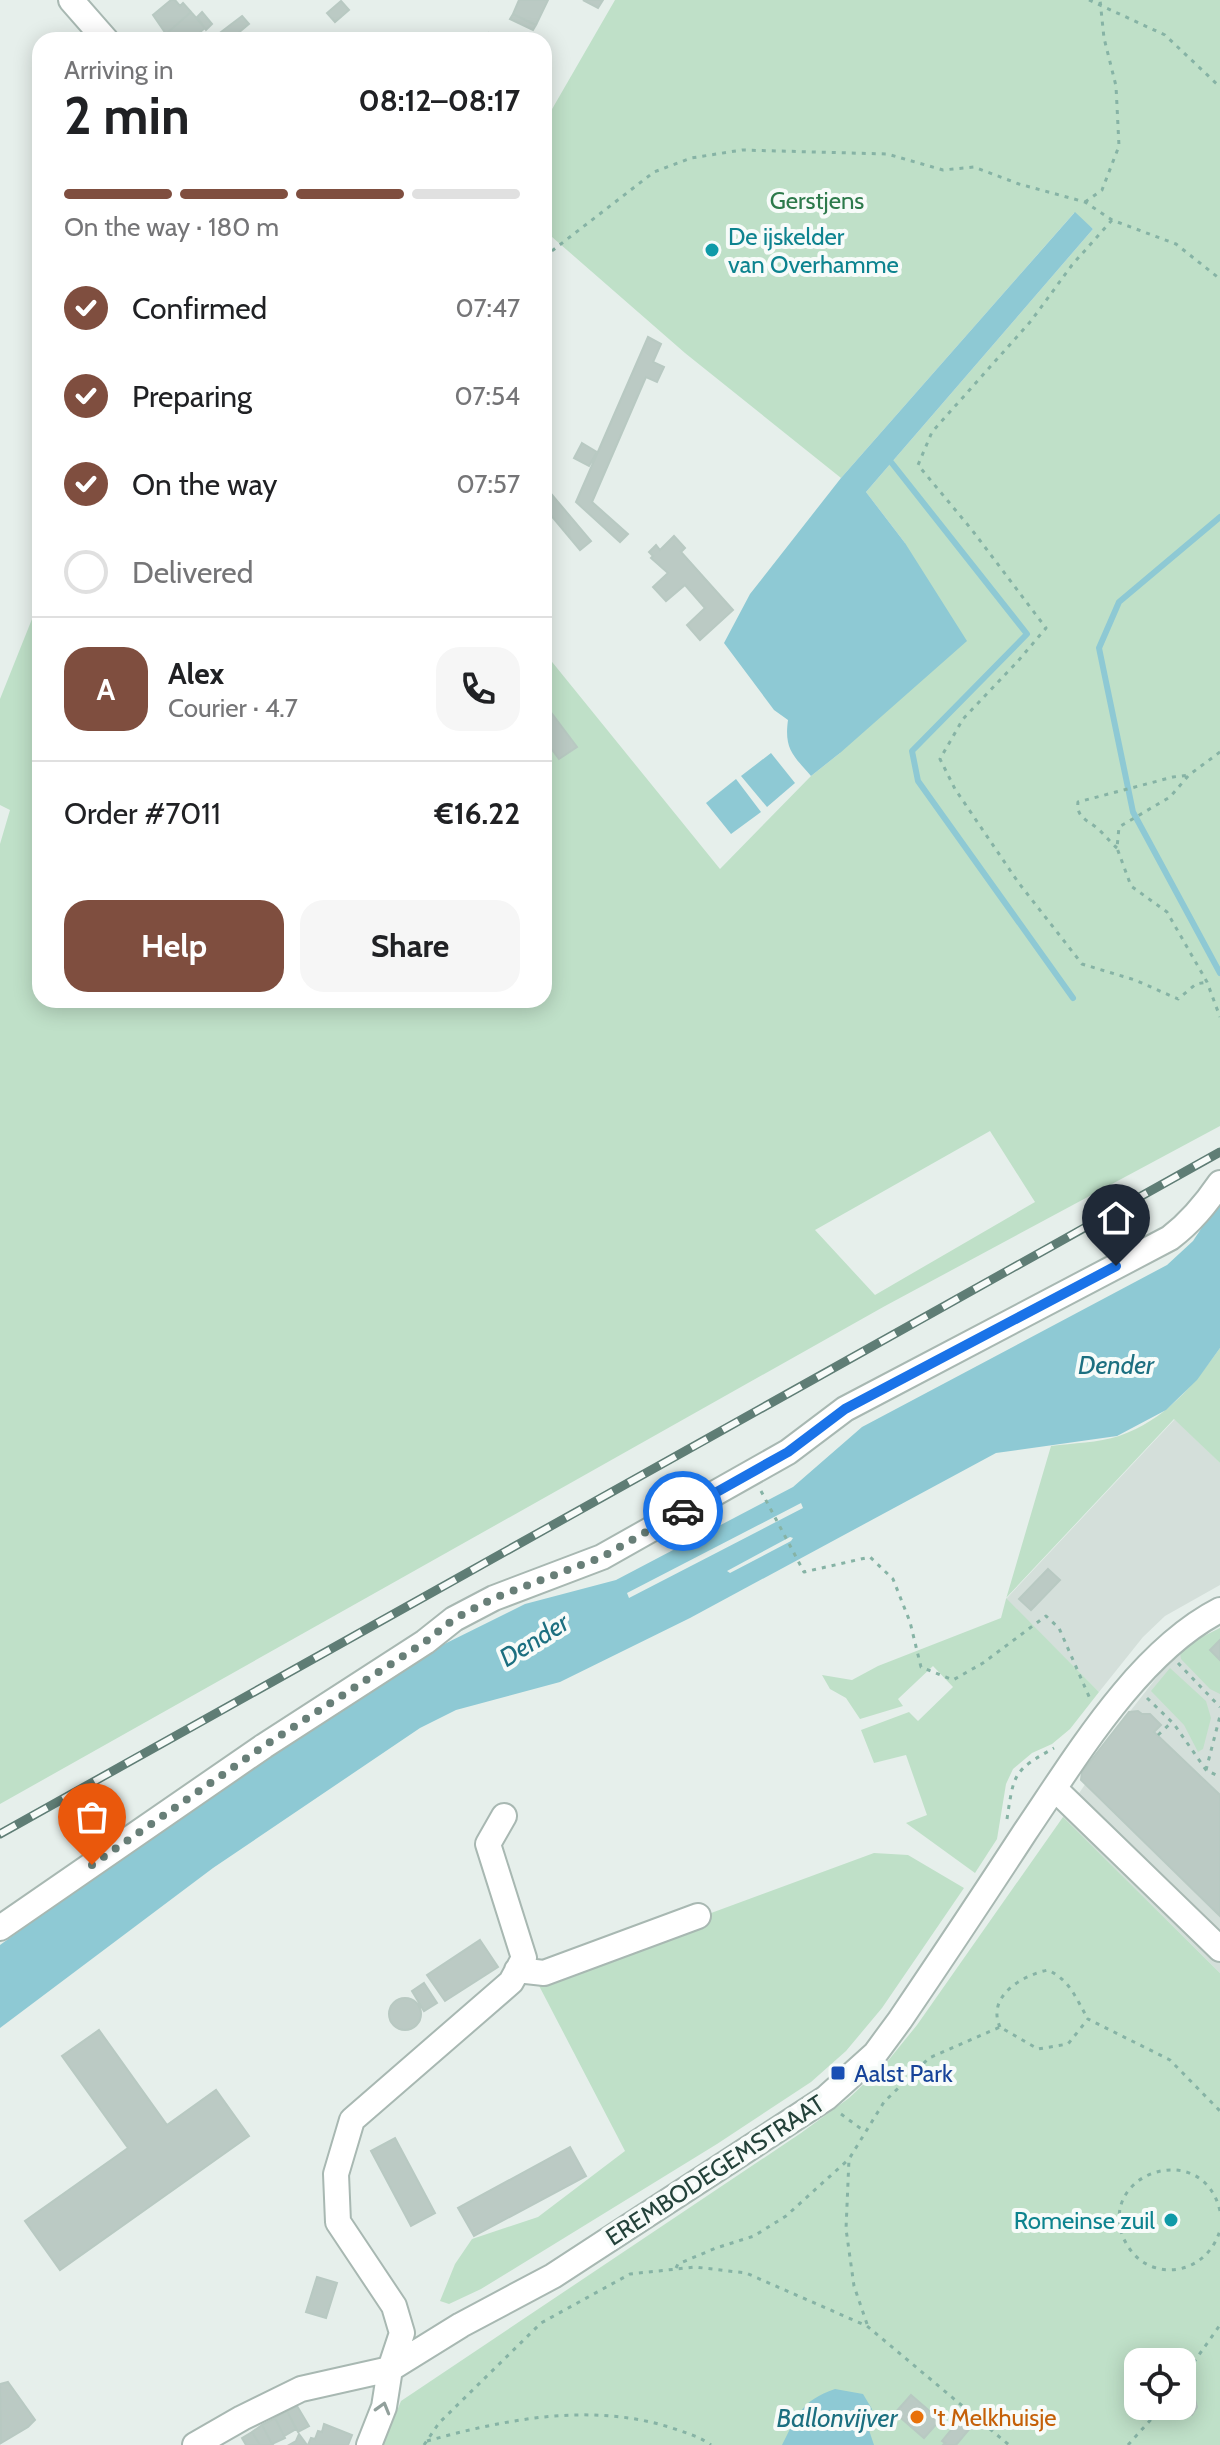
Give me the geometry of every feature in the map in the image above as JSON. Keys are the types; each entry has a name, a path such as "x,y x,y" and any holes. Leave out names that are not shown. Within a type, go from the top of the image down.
{"street":[{"path":"71,0 99,32"},
{"path":"0,1928 264,1746 425,1642 454,1619 494,1598 602,1557 788,1452 845,1409 1170,1238 1195,1217 1220,1183"},
{"name":"EREMBODEGEMSTRAAT","path":"195,2445 301,2389 390,2369 461,2325 553,2276 755,2146 849,2080 875,2054 900,2020 1086,1742 1161,1651 1199,1620 1220,1610"},
{"path":"1055,1789 1220,1949"},
{"path":"369,2445 384,2407 390,2369 402,2333 394,2306 338,2222 336,2174 352,2120 511,1982 524,1958 488,1844 504,1816"},
{"path":"517,1970 544,1973 698,1916"}],"path":[{"path":"1089,0 1165,35 1220,87"},
{"path":"1085,202 1102,190 1119,146 1116,86 1100,0"},
{"path":"552,250 654,172 691,158 742,150 887,154 943,170 974,167 1019,184 1085,202 1112,220 1176,244 1220,279"},
{"path":"1112,220 1072,265 1031,321 932,432 918,465 1046,628 963,719 940,759 955,789 1018,882 1082,964 1135,980 1178,999 1196,984 1207,982"},
{"path":"1117,848 1119,827 1170,797 1189,775 1220,752"},
{"path":"1189,775 1082,799 1077,809 1117,848 1131,886 1167,912 1207,982 1220,1017"},
{"path":"752,1473 804,1572 870,1557 893,1579 910,1622 921,1667 953,1680 983,1663 1046,1616 1059,1628 1094,1708"},
{"path":"1161,1651 1220,1707"},
{"path":"1133,1685 1172,1722 1206,1770 1220,1777"},
{"path":"1206,1770 1220,1716"},
{"path":"1158,1735 1172,1722"},
{"path":"1088,2019 1068,2044 1038,2049 1000,2027 997,2014 1003,1993 1023,1979 1048,1970 1061,1977 1071,1988 1088,2019 1170,2060 1220,2111"},
{"path":"675,2269 678,2264 716,2248 754,2236 786,2216 849,2159 884,2102 929,2058 1000,2027"},
{"path":"849,2159 846,2229 854,2286 867,2326"},
{"path":"1220,2211 1219,2202 1202,2180 1176,2169 1149,2174 1137,2182 1122,2206 1122,2233 1133,2253 1148,2265 1162,2270 1190,2267 1212,2249 1220,2230"},
{"path":"1212,2249 1220,2253"},
{"path":"426,2443 439,2423 541,2323 630,2274 695,2267 746,2273 867,2326 1009,2445"},
{"path":"1196,2359 1220,2325"},
{"path":"426,2443 475,2427 558,2414 620,2417 660,2424 702,2438 711,2445"},
{"path":"1128,2445 1150,2420"}],"shaded area":[{"path":"1175,1419 1220,1463 1220,1585 1165,1616 1143,1637 1099,1692 1006,1599"},
{"path":"1220,1628 1220,1973 1063,1817 1086,1783 1084,1770 1168,1663 1196,1640"}],"green space":[{"name":"Gerstjens","path":"615,0 1220,0 1220,1126 885,1306 0,1804 0,844 10,810 0,805 0,699 32,619 32,1008 552,1008 552,662 720,869 811,776 840,753 905,543 866,492 1093,229 1074,213 841,478 685,353 552,237 552,109","holes":["990,1131 1035,1202 875,1295 815,1230"]},
{"path":"1220,1348 1220,1463 1174,1419 1006,1598 1051,1446 1119,1436 1150,1421 1177,1400"},
{"path":"1006,1598 1099,1692 1070,1729 1013,1769 1006,1784 997,1839 975,1873 906,1823 927,1815 906,1755 874,1763 861,1730 909,1712 918,1721 953,1687 933,1666 898,1699 903,1706 860,1719 846,1698 830,1689 822,1675 852,1680 878,1666 1001,1618"},
{"path":"1220,1628 1220,1694 1210,1689 1181,1659 1180,1653 1196,1640"},
{"path":"1170,1668 1206,1701 1211,1718 1203,1749 1198,1752 1184,1725 1151,1691"},
{"path":"1063,1817 1220,1973 1220,2445 383,2445 401,2401 801,2133 849,2098 887,2062 917,2025"},
{"path":"874,1853 908,1855 964,1888 882,2008 846,2051 811,2082 717,2144 481,2289 449,2304 440,2301 455,2264 472,2239 538,2217 625,2151 535,1978"}],"water":[{"path":"1075,212 1093,229 866,492 905,543 967,641 811,776 791,751 787,738 788,720 774,710 724,643 750,594 841,478"},
{"path":"771,753 795,783 767,807 741,776"},
{"path":"736,779 761,812 731,834 706,803"},
{"name":"Dender","path":"1220,1200 1220,1348 1197,1380 1166,1410 1117,1436 996,1453 690,1618 560,1682 456,1710 420,1728 213,1868 0,2028 0,1945 398,1667 525,1604 616,1580 793,1487 862,1427 1167,1265 1193,1241","holes":["801,1503 803,1508 629,1598 627,1593","793,1538 791,1541 730,1573 727,1571"]},
{"name":"Ballonvijver","path":"835,2389 863,2394 872,2409 867,2424 874,2445 782,2445 802,2410 815,2398"}],"building":[{"path":"171,0 180,6 183,3 191,12 168,32 165,32 153,15"},
{"path":"519,0 548,0 536,25 513,14"},
{"path":"583,0 603,0 598,8"},
{"path":"341,1 349,10 335,22 327,13"},
{"path":"191,12 205,28 200,32 168,32"},
{"path":"202,12 212,24 206,30 197,17"},
{"path":"513,14 536,25 533,30 510,19"},
{"path":"242,16 249,24 240,32 221,32"},
{"path":"648,337 661,344 653,362 664,367 657,382 646,377 592,502 628,534 620,542 576,502"},
{"path":"582,443 597,452 589,466 574,458"},
{"path":"552,495 591,541 580,550 552,517"},
{"path":"674,536 685,548 681,552 733,610 700,640 687,625 705,608 685,585 666,601 653,587 668,573 651,558 653,556 649,552 656,545 660,550"},
{"path":"552,714 577,747 559,759 552,750"},
{"path":"708,1513 714,1524 681,1542 675,1531"},
{"path":"1048,1569 1060,1580 1031,1610 1019,1599"},
{"path":"1220,1640 1220,1660 1210,1650"},
{"path":"1129,1712 1150,1714 1161,1725 1154,1732 1220,1795 1220,1916 1081,1780 1082,1772"},
{"path":"480,1940 498,1967 445,2001 427,1975"},
{"path":"424,1983 437,2003 424,2011 412,1991"},
{"path":"405,1998 416,2003 421,2014 416,2025 405,2030 394,2025 389,2014 394,2003"},
{"path":"99,2030 167,2125 216,2090 249,2136 60,2270 25,2221 128,2148 62,2056"},
{"path":"395,2138 435,2213 411,2226 371,2151"},
{"path":"570,2147 586,2176 474,2236 458,2208"},
{"path":"317,2277 337,2283 326,2318 306,2312"},
{"path":"8,2382 35,2420 1,2443 0,2384"},
{"name":"'t Melkhuisje","path":"911,2395 940,2420 924,2438 895,2413"},
{"path":"297,2406 309,2426 298,2432 287,2411"},
{"path":"287,2411 296,2429 284,2436 275,2418"},
{"path":"275,2418 285,2438 272,2444 262,2425"},
{"path":"961,2418 971,2427 956,2445 943,2445 945,2443 942,2441"},
{"path":"324,2424 352,2435 348,2445 308,2445 318,2431 322,2432"},
{"path":"262,2425 273,2445 260,2445 252,2432"},
{"path":"252,2432 260,2445 246,2445 242,2438"},
{"path":"299,2434 307,2445 289,2445 296,2441"}],"waterway":[{"path":"891,462 1027,634 912,751 918,781 1073,998"},
{"path":"1220,517 1119,602 1099,648 1133,812 1220,973"}],"railway":[{"path":"0,1834 1220,1152"}],"way so far":[{"path":"92,1865 264,1746 425,1642 454,1619 494,1598 602,1557 683,1511"}],"place":[{"name":"De ijskelder van Overhamme","path":"712,250"},
{"name":"Aalst Park","path":"838,2073"},
{"name":"Romeinse zuil","path":"1171,2220"},
{"name":"'t Melkhuisje","path":"917,2417"}],"route":[{"path":"683,1511 788,1452 845,1409 1116,1266"}]}
